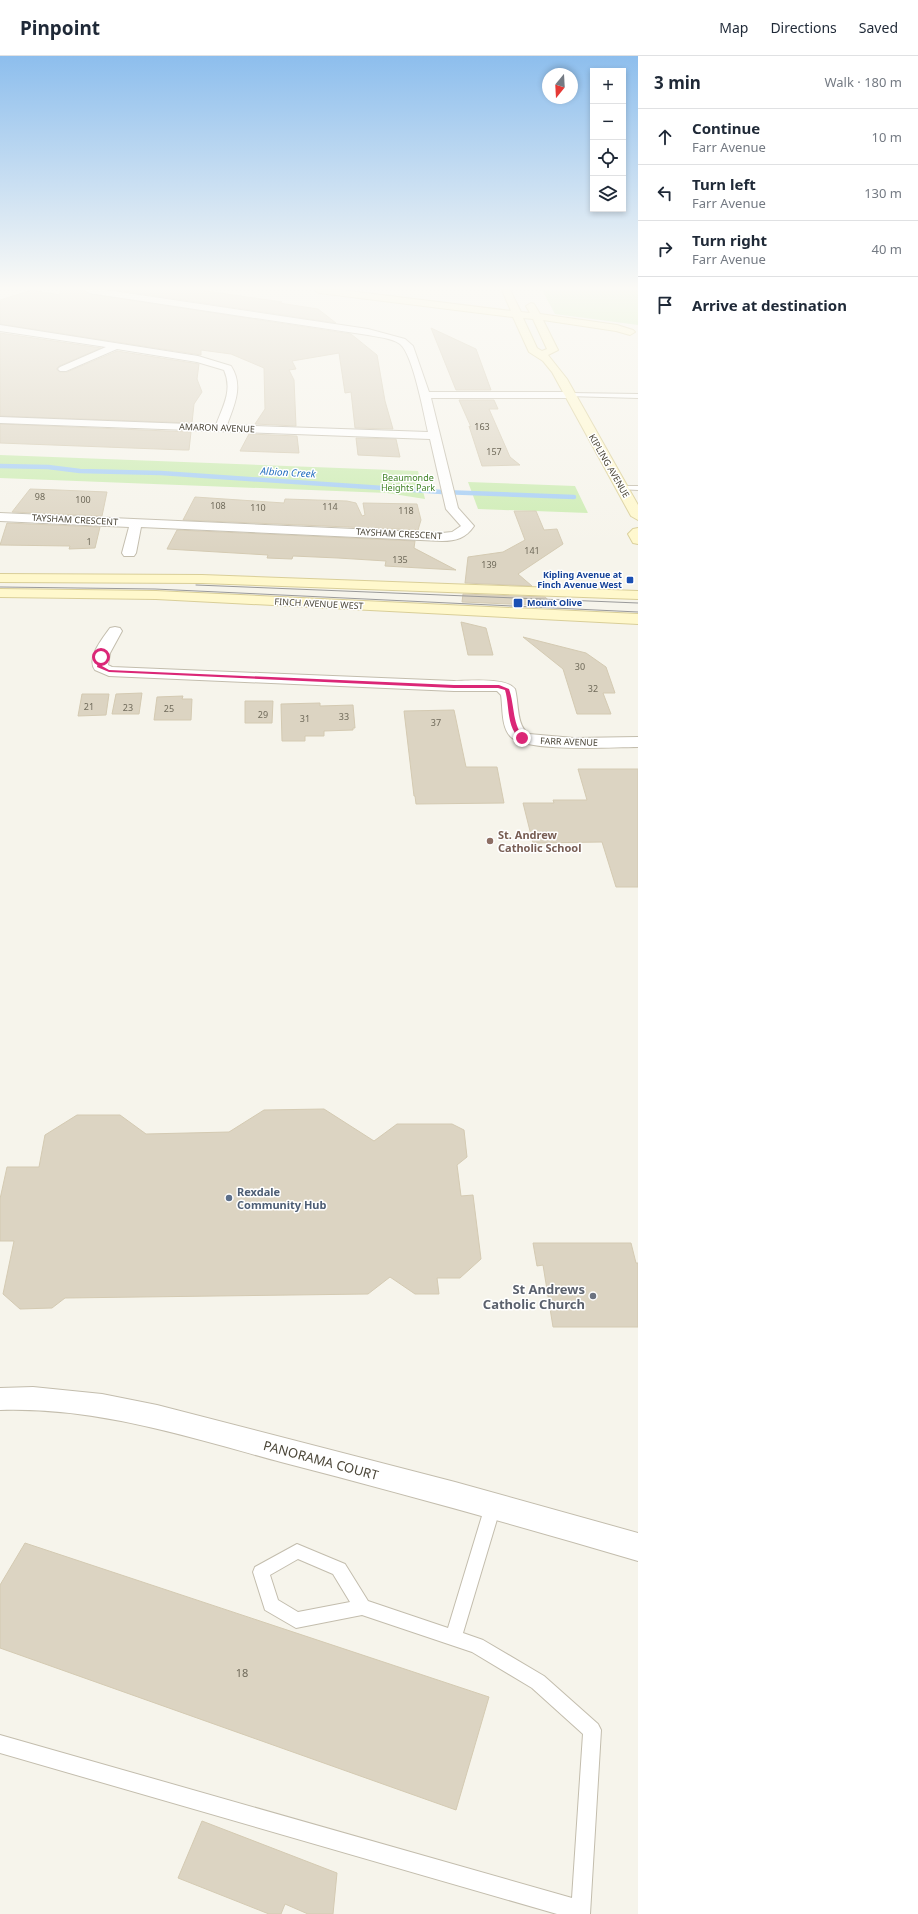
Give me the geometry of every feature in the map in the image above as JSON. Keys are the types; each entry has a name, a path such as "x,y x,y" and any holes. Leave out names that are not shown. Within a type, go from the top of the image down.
{"main road":[{"name":"KIPLING AVENUE","path":"558,377 638,516"},
{"path":"638,532 635,534 638,540"},
{"name":"FINCH AVENUE WEST","path":"0,578 202,579 638,595"},
{"name":"FINCH AVENUE WEST","path":"0,593 156,595 464,612 638,619"}],"street":[{"path":"220,428 232,403 232,377"},
{"name":"TAYSHAM CRESCENT","path":"0,517 454,537 463,533 468,526 452,509 425,395 419,377"},
{"path":"425,395 570,395"},
{"name":"AMARON AVENUE","path":"0,420 434,436"},
{"path":"129,553 136,523"},
{"name":"FARR AVENUE","path":"115,631 105,646 99,662 100,667 109,671 454,686 499,686 507,689 512,718 517,734 522,738 536,741 573,743 638,742"},
{"name":"PANORAMA COURT","path":"0,1399 32,1398 116,1408 227,1435 493,1506 638,1547"}],"lane":[{"path":"570,395 638,396"},
{"path":"621,488 638,488"},
{"path":"453,1639 493,1506"},
{"path":"0,1744 581,1911 592,1730 538,1682 477,1646 362,1607 296,1620 271,1605 261,1572 298,1552 339,1569 362,1607"}],"green space":[{"name":"Beaumonde Heights Park","path":"0,455 418,471 425,499 387,493 0,478"},
{"name":"Beaumonde Heights Park","path":"468,482 575,486 588,513 478,509"}],"building":[{"path":"0,377 197,377 202,392 194,404 192,423 0,416"},
{"path":"264,377 292,377 294,380 296,426 255,424 265,409"},
{"path":"343,377 381,377 385,401 393,429 355,428 351,392 345,393"},
{"path":"451,377 486,377 491,390 456,390"},
{"path":"459,400 494,400 498,409 489,409 510,457 520,465 482,466 469,426 471,427"},
{"path":"0,424 191,432 189,450 0,443"},
{"path":"249,434 297,436 299,453 240,451"},
{"path":"356,438 396,439 400,457 358,455"},
{"path":"30,489 107,492 102,516 12,512"},
{"path":"195,497 284,503 285,499 347,501 356,503 362,516 365,515 363,503 417,504 421,520 418,530 183,520"},
{"path":"514,511 536,511 544,530 557,529 563,544 518,574 532,586 465,583 468,557 503,552 525,540"},
{"path":"7,523 100,527 95,548 69,549 70,546 0,545"},
{"path":"177,530 415,541 414,548 456,570 385,566 386,561 293,556 292,559 267,558 268,555 167,549"},
{"path":"463,594 545,597 555,606 462,602"},
{"path":"461,622 486,628 493,655 468,655"},
{"path":"523,637 586,653 606,667 615,693 603,693 611,714 577,714 563,669"},
{"path":"142,693 139,714 112,714 116,694"},
{"path":"82,694 109,694 106,715 78,716"},
{"path":"183,696 182,699 192,699 191,720 154,720 157,697"},
{"path":"245,701 273,701 272,723 245,723"},
{"path":"320,703 320,706 353,705 355,728 353,728 353,730 324,731 324,736 305,736 305,741 282,741 281,704"},
{"path":"454,710 466,767 497,767 504,803 416,804 404,711"},
{"path":"578,769 638,769 638,887 616,887 602,842 533,843 523,803 554,803 553,800 587,800"},
{"path":"324,1109 374,1141 397,1124 452,1124 464,1130 467,1157 457,1165 461,1196 473,1195 481,1259 460,1278 437,1278 439,1294 415,1294 390,1277 368,1294 65,1298 52,1308 20,1309 3,1294 14,1241 0,1241 0,1199 7,1167 39,1167 45,1135 77,1115 120,1115 146,1134 229,1132 264,1110"},
{"name":"St Andrews Catholic Church","path":"533,1243 631,1243 636,1263 638,1263 638,1327 553,1327 543,1265 537,1266"},
{"path":"25,1543 489,1697 456,1810 0,1648 0,1585"},
{"path":"202,1821 337,1873 333,1914 308,1914 285,1904 281,1914 269,1914 178,1878"}],"waterway":[{"name":"Albion Creek","path":"0,466 48,467 80,471 161,473 442,492 574,497"}],"tram line":[{"path":"196,585 638,603"},
{"path":"0,587 155,589 638,612"}],"place":[{"name":"Kipling Avenue at Finch Avenue West","path":"630,580"},
{"name":"Mount Olive","path":"518,603"},
{"name":"St. Andrew Catholic School","path":"490,841"},
{"name":"Rexdale Community Hub","path":"229,1198"},
{"name":"St Andrews Catholic Church","path":"593,1296"}],"route":[{"path":"101,657 99,662 100,667 109,671 477,687 499,686 507,689 512,718 517,734 522,738"}]}
